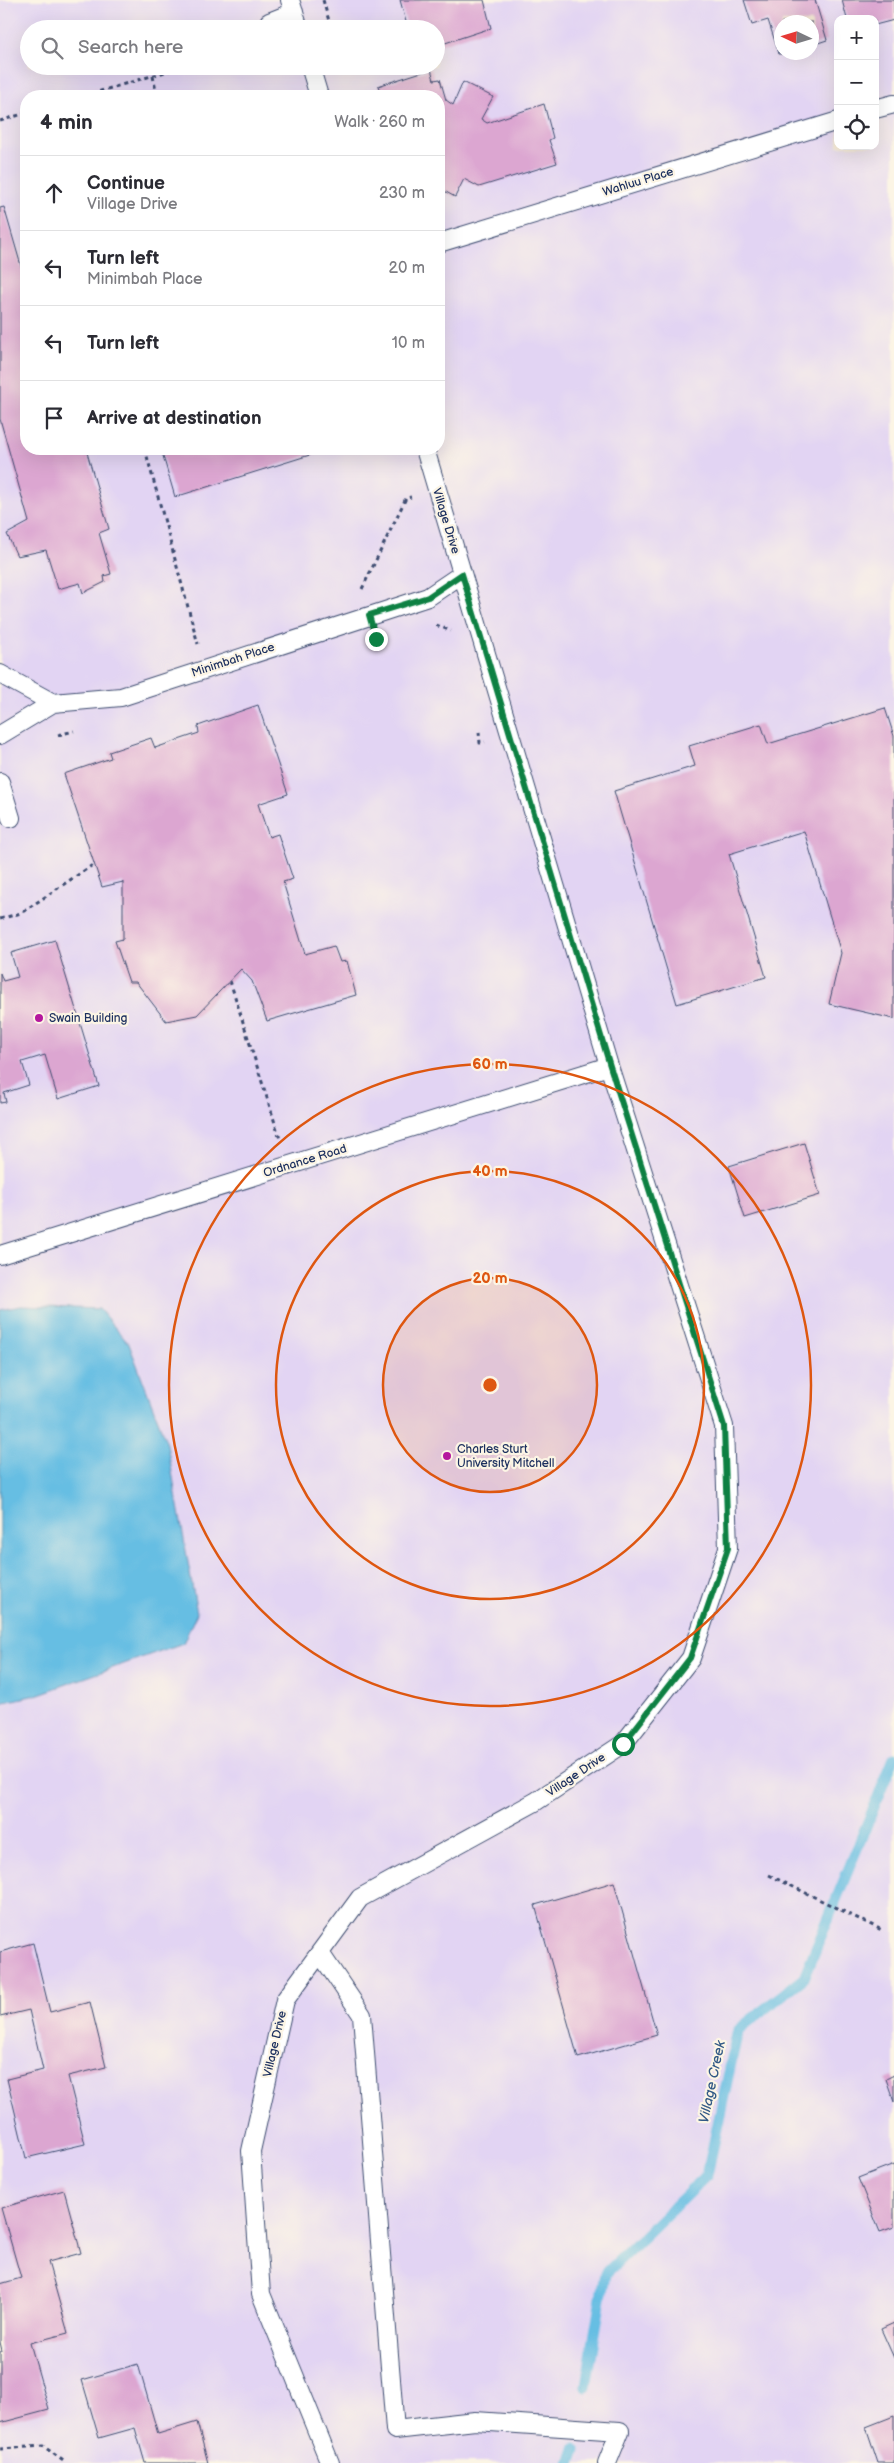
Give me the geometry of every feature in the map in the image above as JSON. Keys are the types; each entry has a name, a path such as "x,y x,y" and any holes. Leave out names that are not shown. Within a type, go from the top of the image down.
{"lane":[{"path":"275,20 294,14"},
{"path":"313,75 317,90"},
{"path":"879,109 894,104"},
{"name":"Wahluu Place","path":"445,241 834,122"},
{"name":"Village Drive","path":"330,2463 261,2294 251,2150 285,2000 360,1898 535,1802 623,1744 690,1658 728,1548 724,1426 610,1066 427,455"},
{"name":"Minimbah Place","path":"54,702 121,697 428,597 462,574"},
{"path":"0,674 54,702"},
{"path":"0,735 54,702"},
{"path":"0,782 11,818"},
{"name":"Ordnance Road","path":"0,1255 610,1066"},
{"path":"320,1953 362,2015 395,2430 476,2422 620,2431 607,2463"}],"path":[{"path":"322,0 328,20"},
{"path":"105,90 155,75"},
{"path":"152,76 156,90"},
{"path":"0,121 20,115"},
{"path":"147,455 199,648"},
{"path":"369,615 361,592 406,498 437,490"},
{"path":"430,624 440,626 454,635"},
{"path":"478,725 480,743"},
{"path":"58,735 77,730"},
{"path":"0,919 21,913 94,864"},
{"path":"230,981 289,1166"},
{"path":"769,1875 884,1931"},
{"path":"0,2449 43,2446 66,2463"}],"shaded area":[{"name":"Charles Sturt University Mitchell","path":"0,0 894,0 894,2463 0,2463"}],"water":[{"path":"21,1306 99,1309 129,1344 167,1444 197,1613 183,1643 36,1695 0,1703 0,1310"}],"building":[{"path":"400,0 484,0 491,28 445,43 445,20 406,20"},
{"path":"744,0 815,0 827,40 819,43 819,15 774,15 774,39 768,20 752,25"},
{"path":"842,0 894,0 894,20 879,24 879,15 846,15"},
{"path":"412,75 433,75 434,80 440,79 443,90 380,90 378,86"},
{"path":"463,82 493,97 481,119 487,123 544,104 553,138 549,140 557,163 479,187 464,179 455,197 445,191 445,96 446,100 453,105"},
{"path":"4,207 20,262 20,455 88,455 109,529 99,533 111,574 104,576 105,582 83,593 80,583 58,589 46,550 17,556 7,534 29,522 0,419 0,208"},
{"path":"163,455 310,455 175,497"},
{"path":"258,705 288,794 258,804 269,837 278,834 293,879 283,882 305,954 334,946 340,962 347,961 356,995 267,1021 252,981 241,969 197,1015 166,1021 136,982 129,982 115,941 123,939 123,882 102,887 64,774 111,758 109,752 151,738 155,748 199,733 198,726"},
{"path":"885,708 894,736 894,1019 829,1004 841,953 804,831 729,854 766,977 677,1004 614,791 695,766 689,746 761,724 768,744"},
{"name":"Swain Building","path":"55,940 99,1086 58,1099 45,1055 22,1062 29,1085 4,1093 6,1102 0,1103 0,973 3,981 18,977 11,953"},
{"path":"804,1143 820,1195 745,1218 729,1166"},
{"path":"614,1882 657,2035 578,2058 535,1905"},
{"path":"33,1943 50,2012 90,2002 106,2067 68,2076 85,2144 26,2158 7,2079 43,2070 29,2010 0,2017 0,1952"},
{"path":"894,2075 894,2102 886,2079"},
{"path":"894,2164 894,2227 880,2232 858,2178"},
{"path":"64,2190 81,2253 48,2262 68,2333 30,2343 49,2410 0,2423 0,2352 2,2351 0,2342 0,2284 21,2278 1,2208"},
{"path":"894,2323 894,2358 881,2329"},
{"path":"138,2364 158,2434 197,2422 208,2463 145,2463 135,2428 99,2438 82,2380"},
{"path":"894,2416 894,2463 878,2463 866,2427"}],"waterway":[{"name":"Village Creek","path":"586,2386 605,2274 707,2175 738,2030 804,1978 894,1758"},
{"name":"Village Creek","path":"570,2463 575,2449"}],"place":[{"name":"Swain Building","path":"39,1018"},
{"name":"Charles Sturt University Mitchell","path":"447,1456"}],"route":[{"path":"376,639 369,615 428,597 462,574 610,1066 724,1426 728,1548 690,1658 623,1744"}]}
